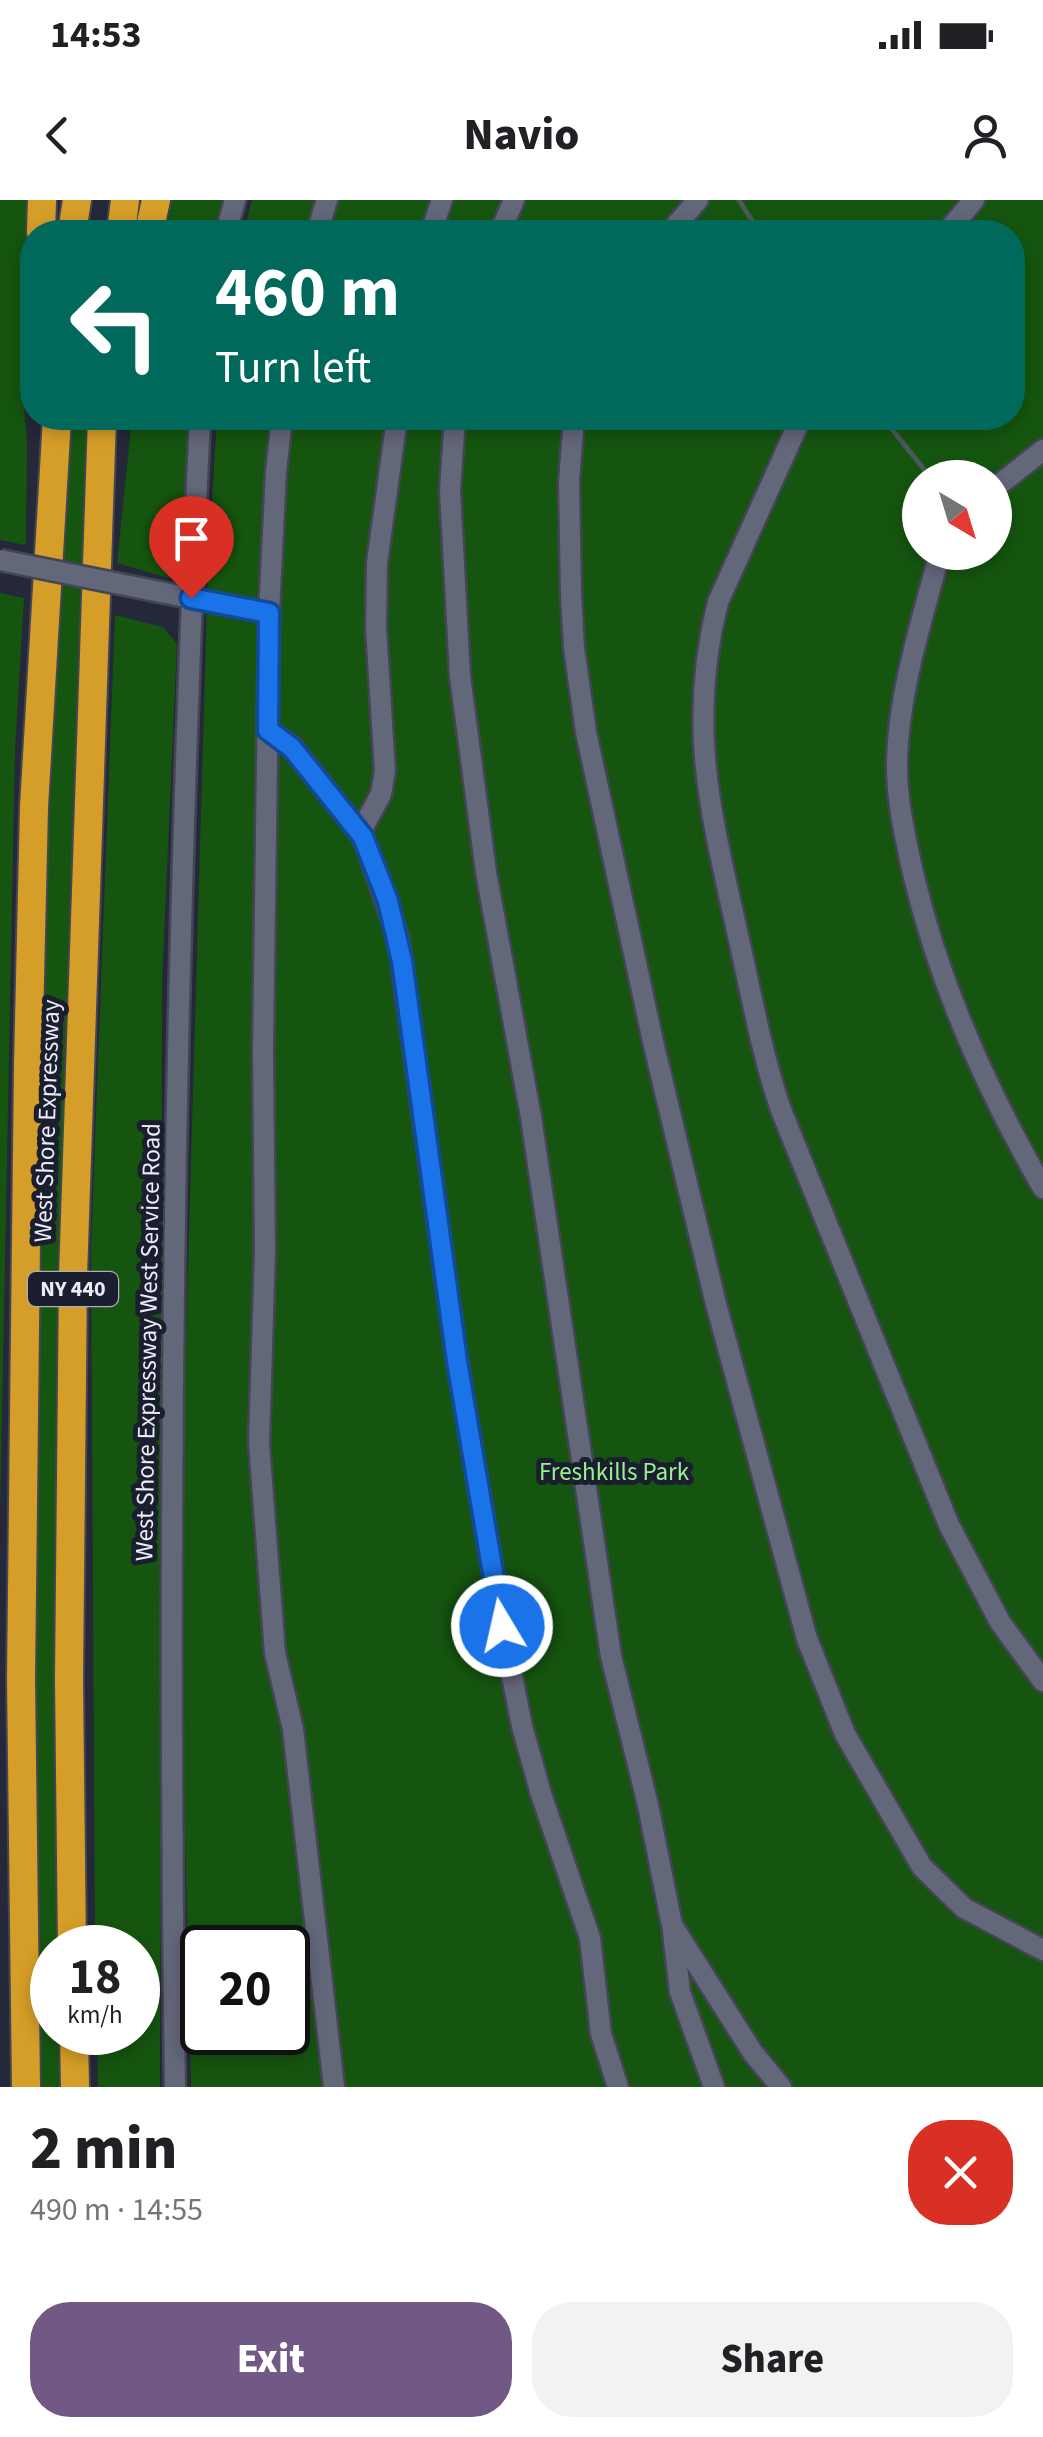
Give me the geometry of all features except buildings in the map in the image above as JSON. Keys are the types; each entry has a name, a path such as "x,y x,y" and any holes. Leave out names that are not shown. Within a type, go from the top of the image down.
{"highway":[{"path":"34,807 38,430"},
{"name":"West Shore Expressway","path":"26,2087 22,1472 34,807 56,430"},
{"name":"West Shore Expressway","path":"72,1925 69,1662 73,1258 102,430"},
{"path":"97,631 115,430"},
{"path":"75,2055 76,2087"}],"street":[{"path":"680,220 698,200"},
{"path":"957,220 974,200"},
{"name":"West Shore Expressway West Service Road","path":"175,2087 170,1503 176,1065 199,430"},
{"path":"281,430 269,613 263,1052 265,1250 259,1443 275,1654 293,1728 334,2087"},
{"path":"360,833 381,794 385,771 376,628 377,563 395,430"},
{"path":"454,430 450,490 457,636 486,872 530,1117 611,1656 648,1805 672,1925 680,1992 714,2087"},
{"path":"573,430 569,481 571,594 586,732 654,1046 716,1304 807,1639 845,1734 922,1867 964,1908 1043,1950"},
{"path":"795,430 718,602 706,659 702,707 705,776 781,1110 949,1526 992,1608 1043,1681"},
{"path":"1012,475 1043,450"},
{"path":"0,560 269,613"},
{"path":"936,570 902,709 897,761 901,818 943,980 1003,1116 1043,1188"},
{"path":"268,730 292,748 360,833 372,854 398,937 457,1361 508,1659 541,1794 590,1938 601,2034 618,2087"},
{"path":"672,1925 753,2053 781,2087"}],"green space":[{"path":"0,200 32,200 31,220 20,220 20,430 26,430 27,441 26,545 0,540"},
{"path":"171,200 224,200 218,220 167,220"},
{"name":"Freshkills Park","path":"252,200 1043,200 1043,2087 191,2087 190,2055 310,2055 310,1925 187,1925 184,1406 208,569 216,430 1025,430 1025,220 247,220"},
{"path":"67,430 95,430 66,1925 38,1925 35,1363 46,794"},
{"path":"131,430 190,430 184,565 178,576 169,578 117,563"},
{"path":"0,593 24,598 15,749 0,1516"},
{"path":"115,615 163,627 177,644 162,982 160,2087 98,2087 97,2055 160,2055 160,1925 95,1925 91,1247"},
{"path":"39,2055 68,2055 69,2087 39,2087"}],"waterway":[{"path":"739,200 752,220"},
{"path":"893,430 917,460"}],"route":[{"path":"191,598 269,613 268,730 292,748 352,820 372,854 388,901 402,961 457,1361 502,1626"}]}
